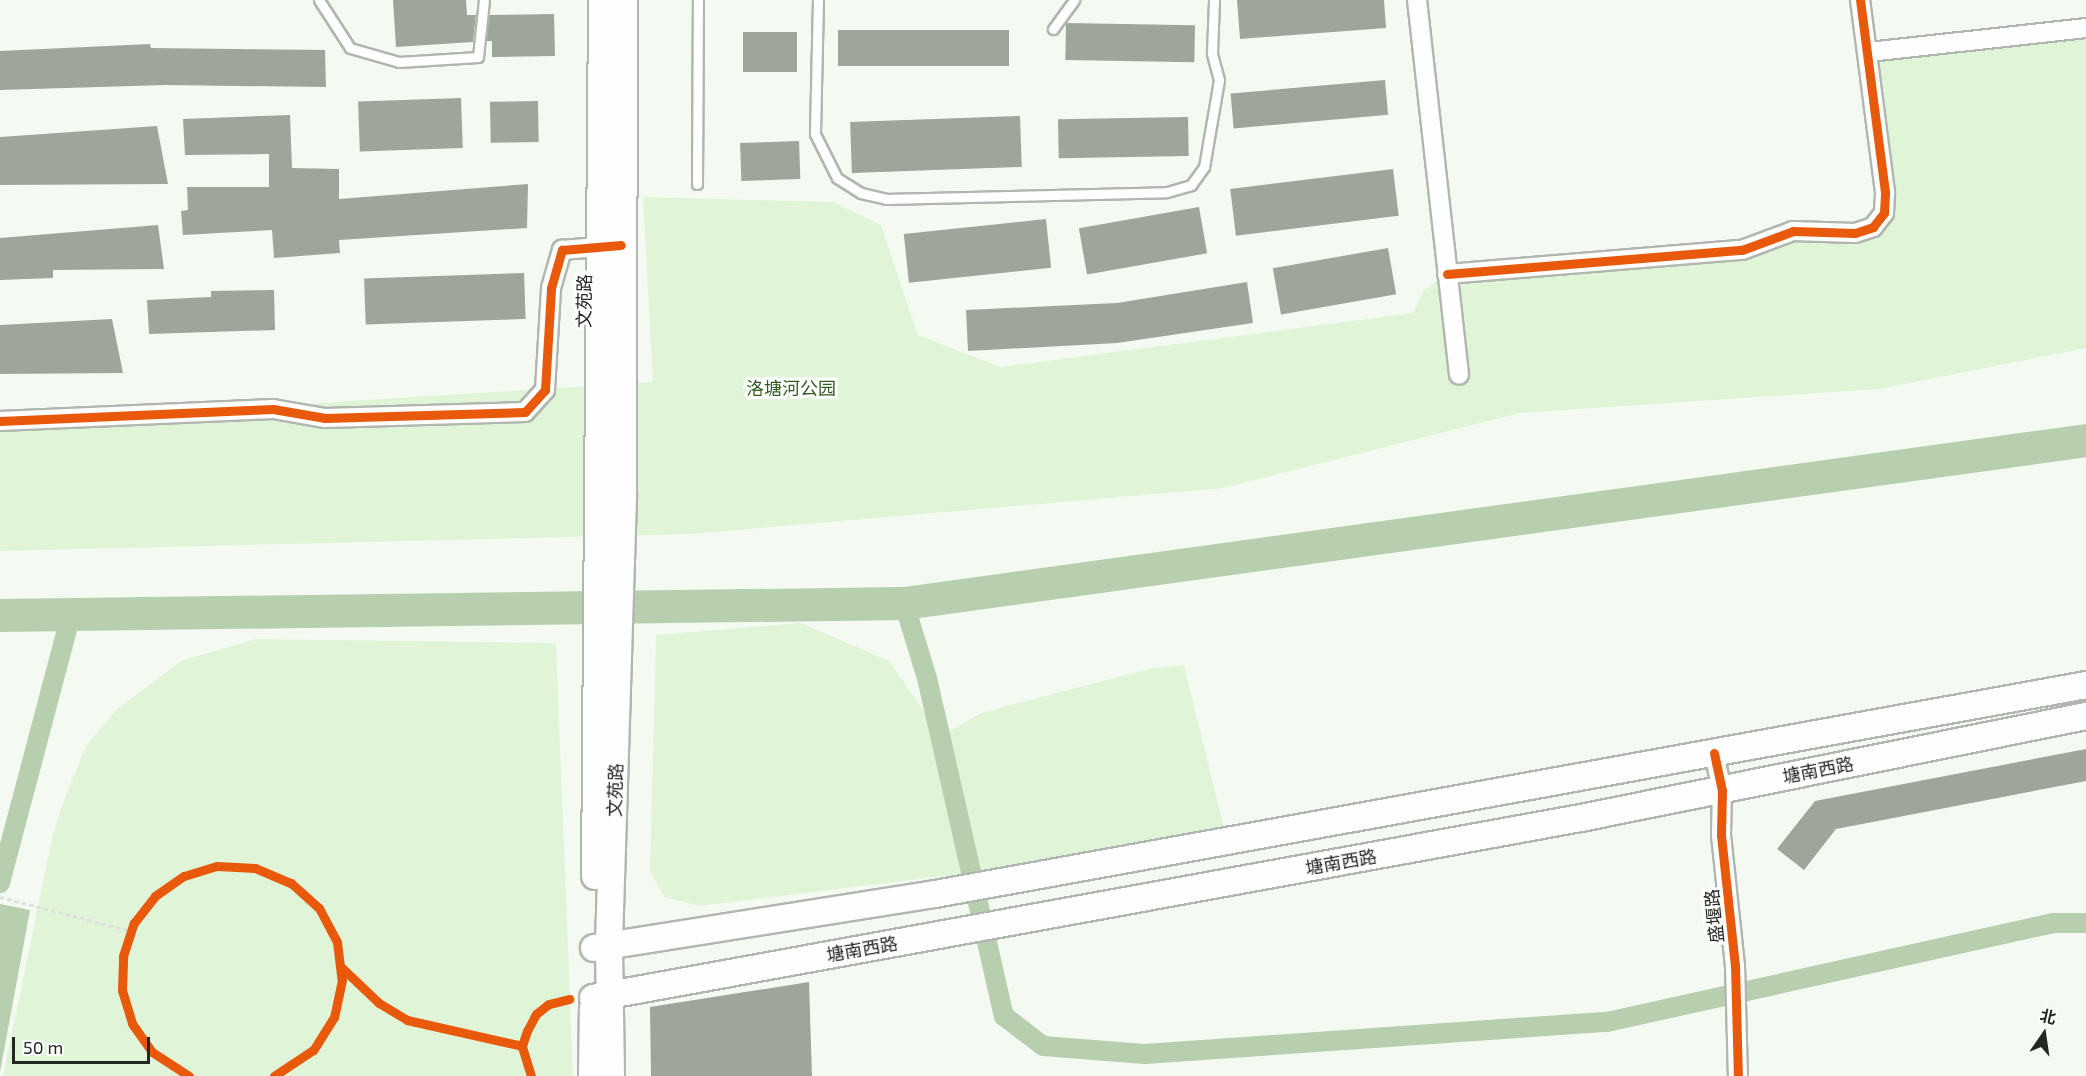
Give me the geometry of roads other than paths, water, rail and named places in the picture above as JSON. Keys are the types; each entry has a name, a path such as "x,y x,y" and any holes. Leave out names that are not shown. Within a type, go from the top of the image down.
{"main road":[{"name":"文苑路","path":"592,1076 601,996 609,675 623,493 603,0"},
{"name":"文苑路","path":"609,675 596,494 612,246 624,0"},
{"name":"塘南西路","path":"601,945 935,894 2086,685"},
{"name":"塘南西路","path":"601,996 1722,790 2086,716"},
{"name":"文苑路","path":"601,996 612,1076"}],"street":[{"path":"1417,0 1460,375"},
{"path":"1447,274 1742,250 1793,231 1855,233 1873,227 1884,213 1885,192 1869,52 1860,0"},
{"path":"1869,52 2086,28"},
{"path":"0,421 273,408 325,418 525,412 545,390 551,288 562,250 612,246"},
{"name":"盛堰路","path":"1714,753 1722,790 1721,834 1736,965 1738,1076"}],"lane":[{"path":"319,0 350,48 399,62 478,57 484,0"},
{"path":"698,0 698,184"},
{"path":"818,0 815,134 837,178 861,193 886,199 1167,192 1191,185 1204,167 1219,80 1212,53 1214,0"},
{"path":"1053,29 1074,0"}],"waterway":[{"path":"0,615 904,603 2086,440"},
{"path":"904,603 927,678 1004,1016 1043,1046 1145,1054 1607,1022 2054,923 2086,923"},
{"path":"0,883 71,614"}],"park label":[{"name":"洛塘河公园","path":"791,388"}]}
